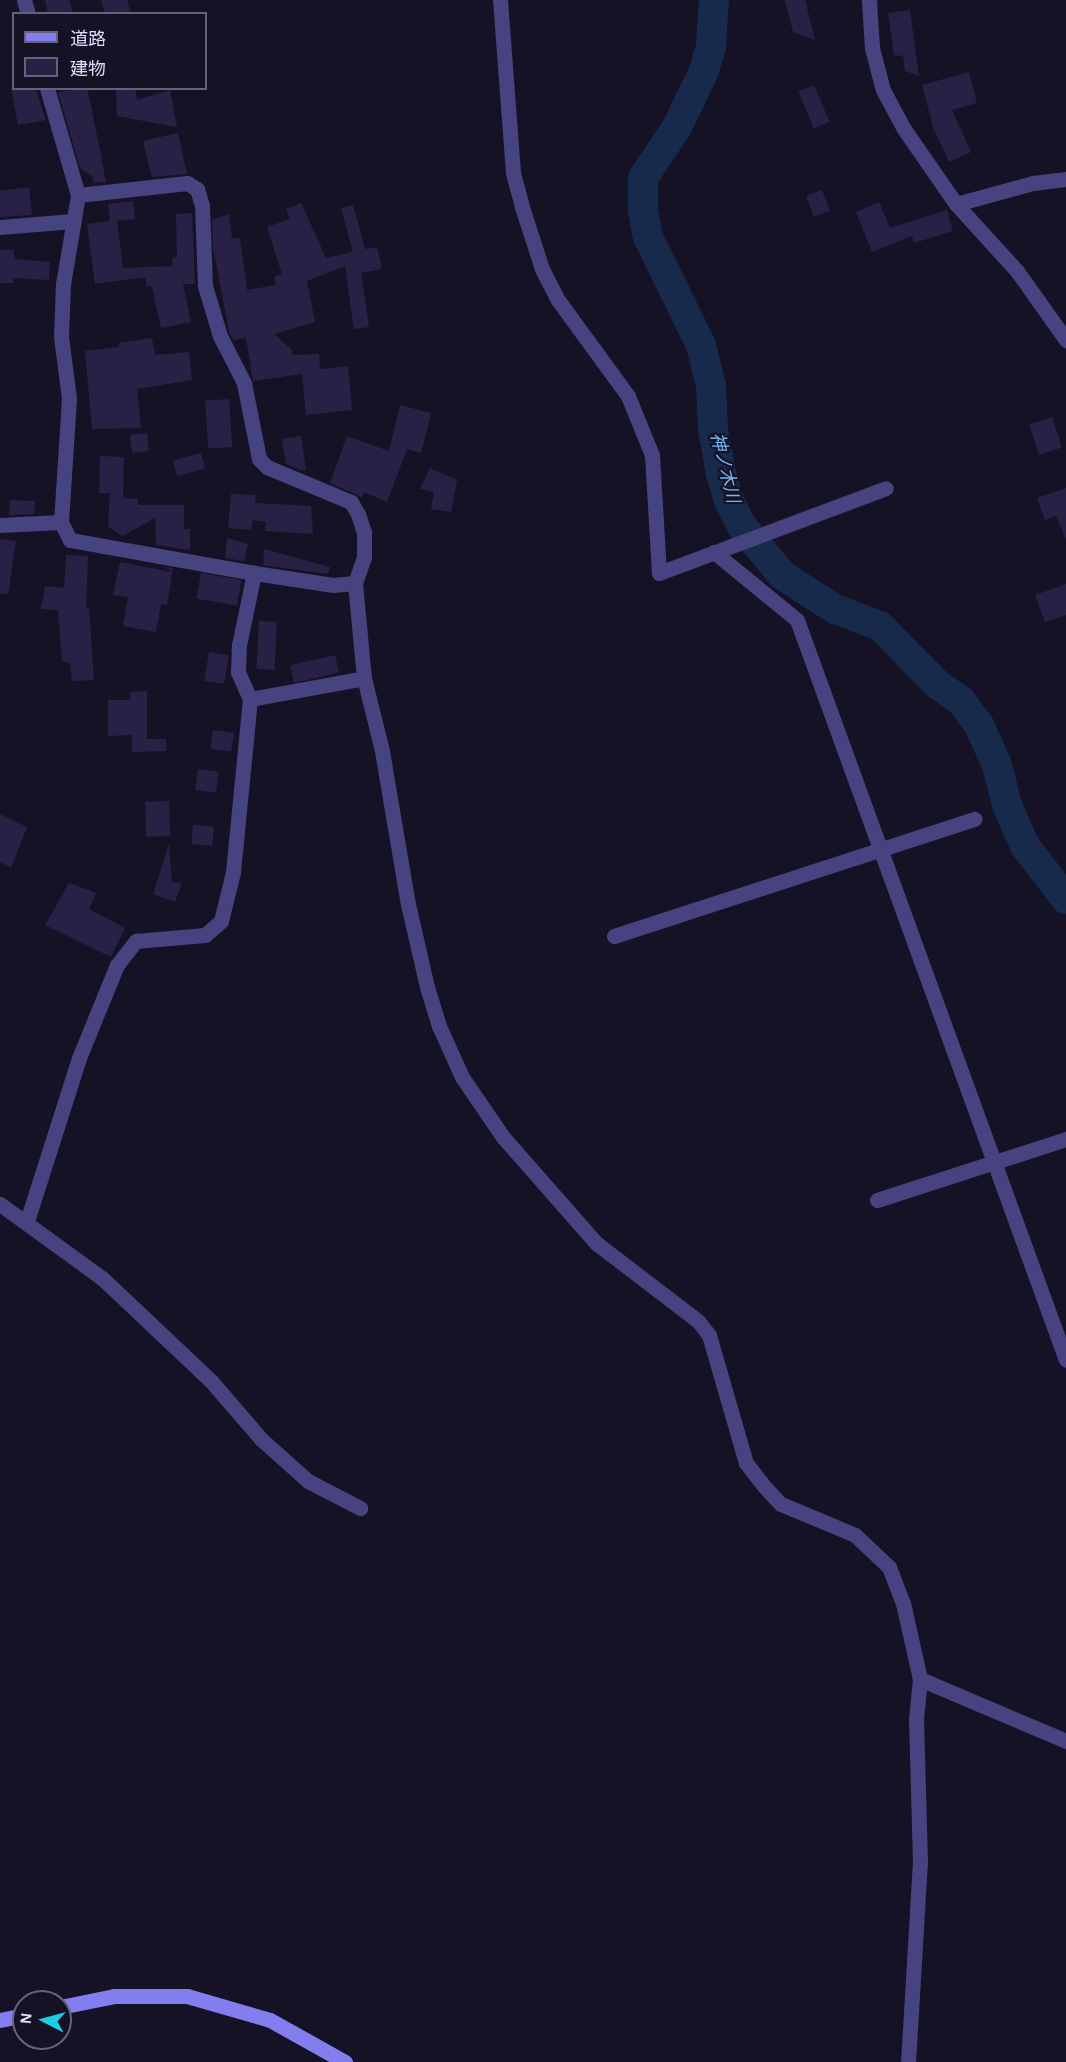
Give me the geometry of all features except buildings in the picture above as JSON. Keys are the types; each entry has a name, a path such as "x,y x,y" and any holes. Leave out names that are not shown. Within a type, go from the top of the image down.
{"street":[{"path":"500,0 513,173 522,207 542,269 558,300 628,396 652,455 659,573 886,488"},
{"path":"869,0 872,48 883,90 904,129 956,204 1017,271 1066,340"},
{"path":"48,90 78,195 63,284 61,336 69,398 62,522 70,540 333,585 355,583"},
{"path":"956,204 1033,183 1066,179"},
{"path":"78,195 187,183 197,189 202,205 205,286 220,336 244,383 259,459 267,467 351,502 364,532 364,557 355,583 364,678 382,751 408,904 427,987 439,1026 462,1077 503,1137 596,1243 698,1322 709,1335 746,1463 763,1485 781,1504 855,1535 889,1567 903,1603 920,1679 916,1719 920,1861 908,2062"},
{"path":"0,227 73,221"},
{"path":"0,525 62,522"},
{"path":"714,552 797,620 1066,1360"},
{"path":"27,1221 79,1058 117,965 136,940 205,935 221,921 233,872 250,699 238,672 239,645 254,573"},
{"path":"250,699 364,678"},
{"path":"614,936 975,819"},
{"path":"877,1200 1066,1139"},
{"path":"0,1204 27,1221 102,1278 211,1381 261,1439 308,1481 360,1508"},
{"path":"920,1679 1066,1741"},
{"path":"72,2004 114,1995 198,1998 270,2020 345,2062"}],"waterway":[{"name":"神ノ木川","path":"714,0 711,47 703,73 677,127 643,178 643,210 648,237 701,345 711,386 713,429 721,474 729,501 741,525 782,575 835,609 880,626 937,684 961,701 979,725 997,765 1007,805 1025,846 1066,899"}]}
